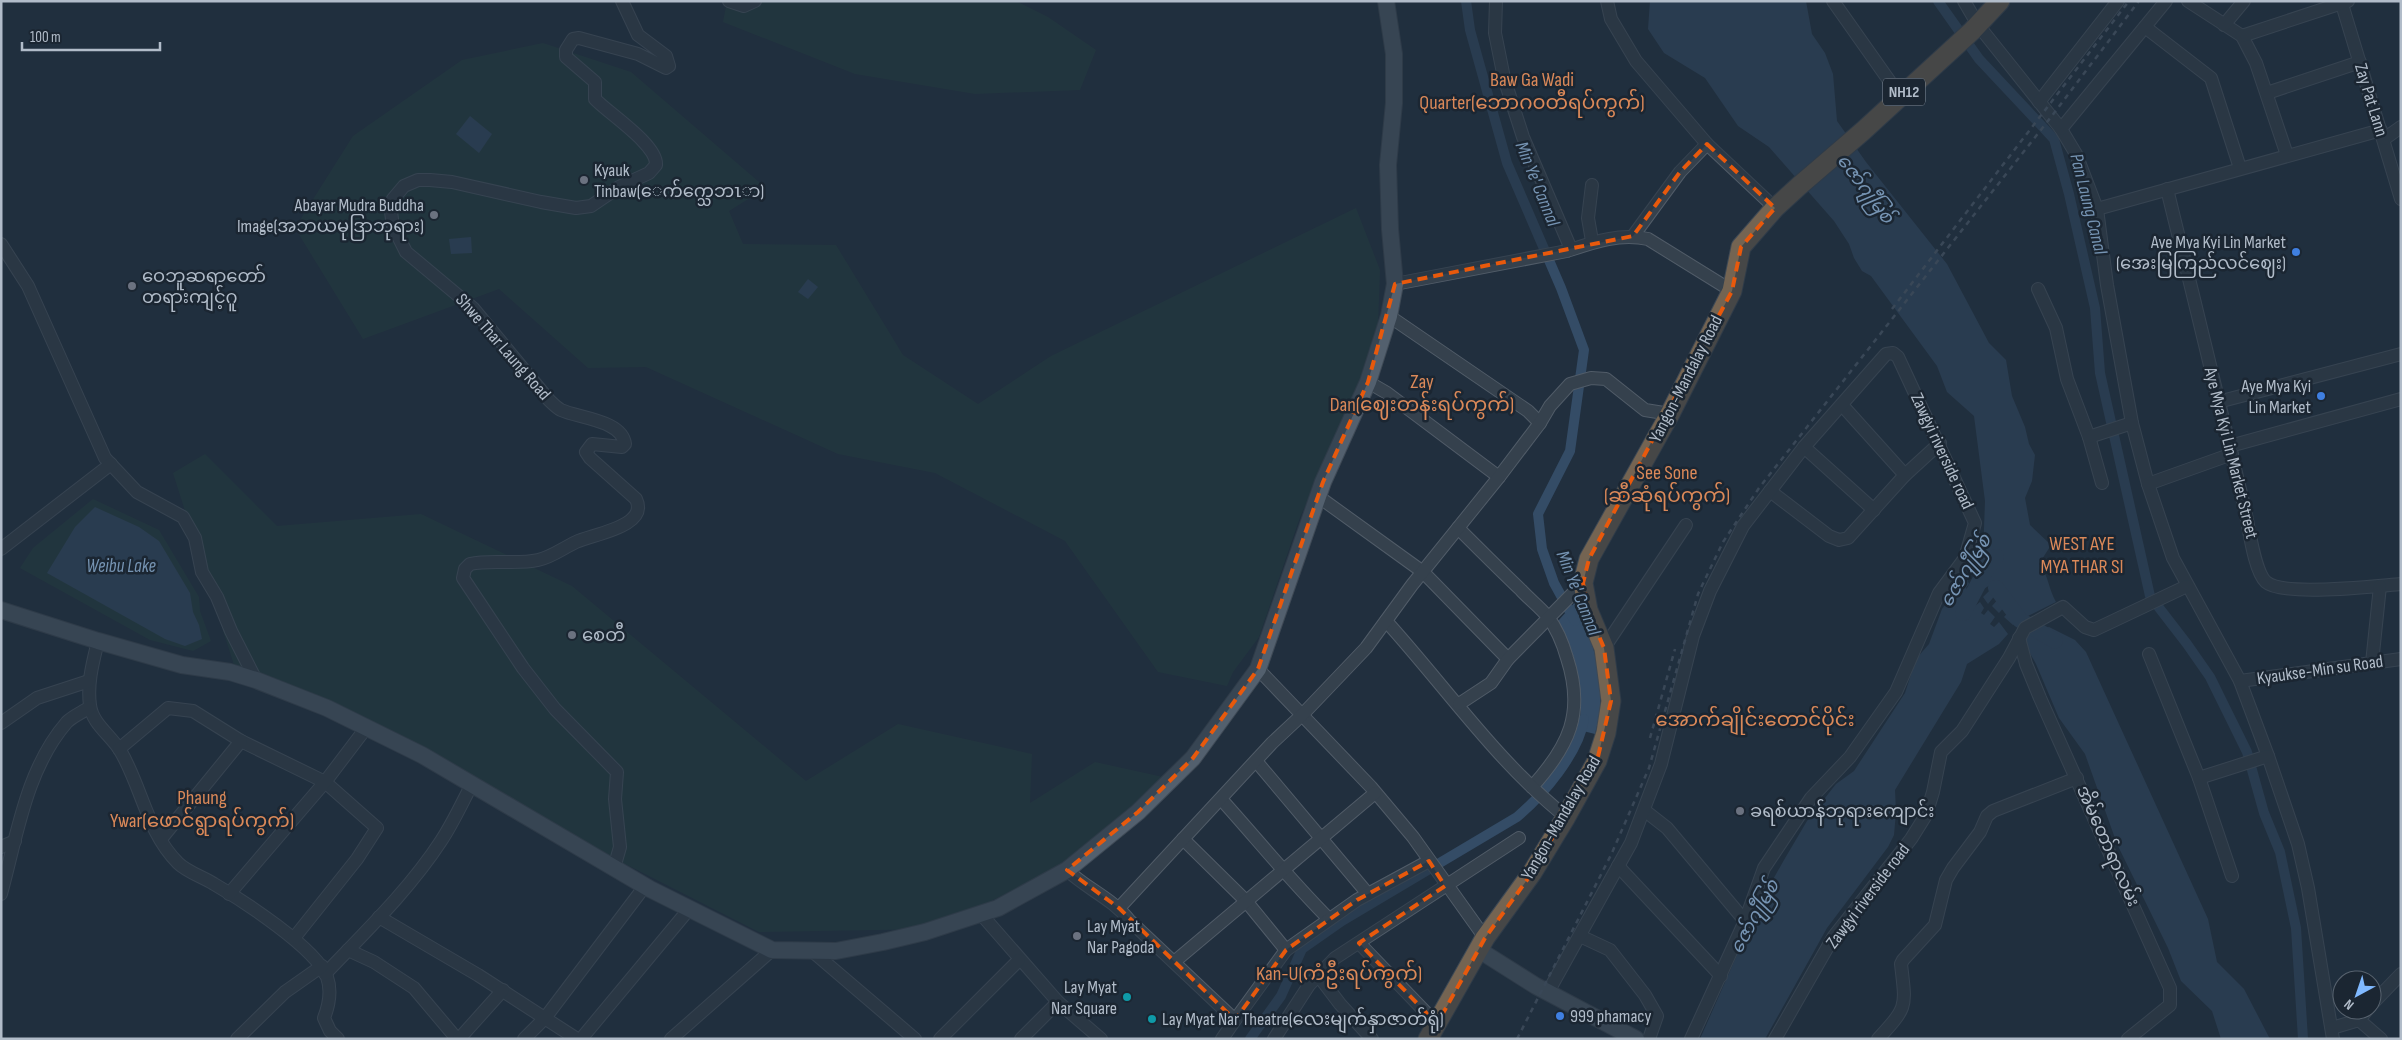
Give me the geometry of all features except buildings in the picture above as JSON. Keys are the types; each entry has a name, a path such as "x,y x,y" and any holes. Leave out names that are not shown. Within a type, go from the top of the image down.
{"highway":[{"name":"NH12","path":"1900,96 1975,28 2000,1"},
{"name":"Yangon-Mandalay Road","path":"1433,1031 1482,944 1532,873 1558,811 1597,761 1606,734 1612,701 1604,648 1578,587 1589,559 1670,414 1732,291 1741,247 1798,186 1863,131 1900,96"}],"main road":[{"path":"1,610 182,665 230,672 256,680 327,708 422,755 645,886 772,950 836,951 883,942 998,908 1067,870 1138,812 1193,758 1258,669 1323,482 1368,382 1389,316 1395,284 1388,165 1394,103 1394,54 1386,1"},
{"path":"1482,944 1548,992 1636,1039"}],"street":[{"name":"Shwe Thar Laung Road","path":"614,868 620,847 615,800 617,772 555,709 523,668 463,578 465,569 470,564 546,558 577,542 628,522 639,511 636,499 590,458 586,452 592,444 622,447 625,444 625,440 617,431 601,422 584,415 562,411 549,400 472,308 406,252 395,233 390,212 397,192 404,186 418,180 452,182 534,201 576,208 598,203 620,188 649,173 656,165 653,155 635,133 595,99 595,82 566,57 569,44 573,39 579,38 638,54 658,66 666,68 669,66 666,56 638,35 622,1"},
{"path":"729,1 744,6 755,1"},
{"path":"1496,1 1495,33 1504,78 1524,138 1569,250"},
{"path":"1607,1 1611,20 1636,61 1706,144 1776,208"},
{"path":"1833,1 1900,96"},
{"path":"1964,1 1975,28 2061,129 2076,154 2097,209 2107,285 2132,423 2148,484 2173,558 2240,680 2298,844 2308,888 2332,1034 2359,1020 2381,1039"},
{"path":"2039,102 2118,1"},
{"path":"2061,129 2166,1"},
{"path":"2188,1 2242,36 2256,63 2287,155"},
{"path":"2224,25 2244,1"},
{"path":"2242,36 2343,2"},
{"name":"Zay Pat Lann","path":"2343,2 2401,199"},
{"path":"2145,27 2211,78 2240,168"},
{"path":"2267,93 2360,62"},
{"path":"2097,209 2287,155 2382,135 2401,127"},
{"path":"1633,236 1680,172 1706,144"},
{"path":"1592,185 1588,218 1592,241"},
{"name":"Aye Mya Kyi Lin Market Street","path":"2167,190 2231,450 2256,561 2265,581 2276,588 2295,590 2401,584"},
{"path":"1395,284 1515,262 1569,250 1592,241 1633,236 1648,239 1732,291"},
{"path":"1,244 28,286 105,458 137,492 183,516 196,538 202,572 217,597 230,632 256,680"},
{"path":"2038,289 2056,328 2067,379 2089,437 2102,483"},
{"path":"1389,316 1528,411 1540,423"},
{"name":"Zawgyi riverside road","path":"1691,1039 1745,921 1764,868 1811,798 1850,757 1896,692 1939,593 1965,558 1975,523 1940,443 1898,357 1893,353 1886,354 1842,405"},
{"path":"2218,402 2401,354"},
{"path":"1120,908 1256,761 1366,648 1423,572 1499,477 1540,423 1550,406 1570,384 1592,378 1606,380 1645,410 1670,414"},
{"path":"1368,382 1387,393 1499,477"},
{"path":"2148,484 2231,450 2401,398"},
{"path":"1548,992 1631,843 1661,764 1693,636 1710,591 1742,526 1804,447 1842,405 1905,475"},
{"path":"2089,437 2132,423"},
{"path":"1770,491 1829,536 1839,540 1848,538 1905,475 1940,443"},
{"path":"1804,447 1874,510"},
{"path":"3,544 111,464"},
{"path":"1319,497 1423,572 1508,659"},
{"path":"1604,648 1686,525"},
{"path":"1458,528 1550,616 1563,644 1573,676 1576,703 1566,740 1536,791"},
{"path":"2022,633 2063,607 2085,627 2094,630 2187,586"},
{"path":"2372,663 2380,586"},
{"path":"1458,704 1491,683 1508,659 1578,587"},
{"path":"1386,621 1476,726 1536,791 1558,811"},
{"name":"Zawgyi riverside road","path":"1775,1039 1834,936 1911,839 1926,815 1941,752 1962,731 2022,633"},
{"name":"အိမ်တော်ရာလမ်း","path":"2022,633 2033,681 2170,988 2170,1005 2128,1039"},
{"path":"98,641 89,681 90,707 97,722 119,749 148,818 180,865 229,894 294,938 323,970 330,1001 324,1018 330,1031 338,1039"},
{"path":"2149,654 2199,778 2232,876"},
{"name":"Kyaukse-Min su Road","path":"2240,680 2401,659"},
{"path":"1258,669 1303,714 1413,837 1482,944"},
{"path":"1,723 37,698 89,681"},
{"path":"1,894 30,787 51,747 68,721 90,707"},
{"path":"119,749 168,708 193,711 241,741 325,782 377,828 357,859 294,938"},
{"path":"229,894 325,782 366,728"},
{"path":"161,838 241,741"},
{"path":"2199,778 2268,756"},
{"path":"1256,761 1368,894"},
{"path":"1878,1039 1895,1020 1906,1002 1901,964 1934,925 1946,880 1952,868 1980,832 1987,816 1993,811 2077,778"},
{"path":"237,1039 284,992 323,970 348,950 379,917 442,840 472,784"},
{"path":"1174,962 1281,870 1375,793"},
{"path":"1221,799 1260,842 1281,870 1329,919"},
{"path":"1644,810 1668,828 1745,921"},
{"path":"1222,1039 1286,950 1329,919 1368,894 1437,872 1519,838"},
{"path":"1183,839 1246,901 1286,950"},
{"path":"1,847 15,841"},
{"path":"1618,866 1721,976"},
{"path":"1067,870 1079,881 1120,908 1235,1020"},
{"path":"1274,1039 1309,984 1335,958 1359,943 1437,872"},
{"path":"524,1039 545,1018 645,886"},
{"path":"379,917 503,990 579,1039 690,908"},
{"path":"981,914 1019,960 1058,1002 1101,1039"},
{"path":"1580,936 1610,950 1646,995 1657,1016 1649,1039"},
{"path":"1359,943 1433,1031"},
{"path":"348,950 374,962 414,988 458,1039 503,990"},
{"path":"670,1039 772,950"},
{"path":"812,951 914,1039"},
{"path":"940,1039 1019,960"},
{"path":"2382,994 2401,974"},
{"path":"1318,975 1340,1004 1372,1039"},
{"path":"1021,1039 1058,1002"}],"highlighted area":[{"path":"1707,144 1775,208 1741,247 1732,291 1589,559 1583,583 1588,610 1604,648 1611,701 1597,761 1532,873 1485,938 1437,1024 1359,943 1445,886 1429,861 1357,900 1286,950 1235,1020 1119,908 1067,870 1138,812 1193,758 1258,669 1323,482 1368,382 1395,284 1633,236 1680,172"}],"green space":[{"path":"727,1 1016,1 1048,17 1096,50 1080,90 975,94 855,74 723,22"},
{"path":"543,43 631,72 766,188 729,211 743,244 836,245 903,355 978,404 1051,356 1356,208 1380,270 1377,353 1300,517 1259,637 1233,672 1227,686 1158,672 1065,541 935,473 838,454 646,367 588,368 499,289 363,339 295,228 353,136 462,60"},
{"path":"205,454 277,526 421,514 572,586 806,781 898,724 1032,754 1030,803 1095,762 1163,777 1101,847 934,929 759,932 234,665 173,473"},
{"name":"Weibu Lake","path":"93,499 159,530 199,597 200,611 211,641 193,651 150,640 20,568 33,548"}],"water":[{"path":"1650,1 1806,1 1812,34 1825,53 1833,74 1837,121 1866,162 1947,264 1989,343 2006,360 2012,396 2025,427 2029,444 2035,455 2032,481 2025,498 2030,525 2051,545 2039,564 2045,573 2056,602 2013,625 2004,617 2012,608 2007,604 1999,613 1992,606 2000,597 1996,594 1988,604 1983,597 1992,588 1990,585 1979,592 1976,586 1985,578 1982,573 1974,581 1972,573 1983,556 1985,501 1974,416 1947,392 1937,366 1871,276 1862,271 1854,258 1849,244 1834,221 1769,147 1738,126 1705,78 1664,53 1648,29"},
{"path":"470,116 492,134 479,153 456,134"},
{"path":"471,237 472,253 451,254 449,239"},
{"path":"808,279 818,287 808,299 798,292"},
{"name":"Weibu Lake","path":"95,507 139,527 159,541 190,593 193,612 199,625 202,639 185,646 165,639 47,573 75,527"},
{"path":"1966,577 1969,584 1966,588 1969,591 1972,589 1975,597 1972,600 1975,606 1980,602 1984,608 1981,613 1984,615 1988,610 1995,617 1990,624 1994,627 1999,622 2008,634 1999,644 1967,664 1961,682 1895,790 1894,835 1888,847 1827,928 1765,1039 1700,1039 1737,955 1744,931 1784,860 1807,821 1836,784 1854,771 1905,693 1916,659 1929,644 1942,609"},
{"path":"1576,601 1589,634 1598,666 1600,699 1595,734 1579,730 1581,701 1578,674 1575,661 1558,621"},
{"path":"2049,627 2075,640 2086,652 2208,919 2217,962 2244,989 2270,1039 2221,1039 2212,1011 2181,981 2168,948 2117,844 2085,754 2059,718 2036,664 2020,635"}],"waterway":[{"name":"Min Ye' Cannal","path":"1466,1 1470,30 1507,163 1561,288 1584,350 1570,451 1538,514 1542,549 1554,583 1575,621"},
{"name":"Pan Laung Canal","path":"1938,1 1979,59 2054,139 2069,194 2095,308 2100,373 2150,596 2210,677 2247,752 2264,813 2280,852 2296,928 2303,1039"},
{"name":"ဇော်ဂျီမြစ်","path":"1963,613 1984,573 1996,557"},
{"path":"1996,588 2020,620 2055,641"},
{"name":"Min Ye' Cannal","path":"1250,1039 1281,996 1302,949 1342,921 1517,817 1538,797 1567,759 1581,732 1584,719"}],"railway":[{"path":"1892,309 2129,1"},
{"path":"1517,1039 1611,855 1649,768 1698,594 1723,542 1759,488 2051,117 2139,1"},
{"path":"1650,738 1675,649"}],"place":[{"name":"Kyauk Tinbaw(ေက်က္သေဘၤာ)","path":"584,180"},
{"name":"Abayar Mudra Buddha Image(အဘယမုဒြာဘုရား)","path":"434,215"},
{"name":"Aye Mya Kyi Lin Market (အေးမြကြည်လင်ဈေး)","path":"2296,252"},
{"name":"ဝေဘူဆရာတော် တရားကျင့်ဂူ","path":"132,286"},
{"name":"Aye Mya Kyi Lin Market","path":"2321,396"},
{"name":"စေတီ","path":"572,635"},
{"name":"ခရစ်ယာန်ဘုရားကျောင်း","path":"1740,811"},
{"name":"Lay Myat Nar Pagoda","path":"1077,936"},
{"name":"Lay Myat Nar Square","path":"1127,997"},
{"name":"999 phamacy","path":"1560,1016"},
{"name":"Lay Myat Nar Theatre(လေးမျက်နှာဇာတ်ရုံ)","path":"1152,1019"}],"district":[{"name":"Baw Ga Wadi Quarter(ဘောဂ၀တီရပ်ကွက်)","path":"1532,92"},
{"name":"Zay Dan(ဈေးတန်းရပ်ကွက်)","path":"1422,394"},
{"name":"See Sone (ဆီဆုံရပ်ကွက်)","path":"1667,484"},
{"name":"WEST AYE MYA THAR SI","path":"2082,556"},
{"name":"အောက်ချိုင်းတောင်ပိုင်း","path":"1755,720"},
{"name":"Phaung Ywar(ဖောင်ရွာရပ်ကွက်)","path":"202,810"},
{"name":"Kan-U(ကံဦးရပ်ကွက်)","path":"1339,974"}]}
